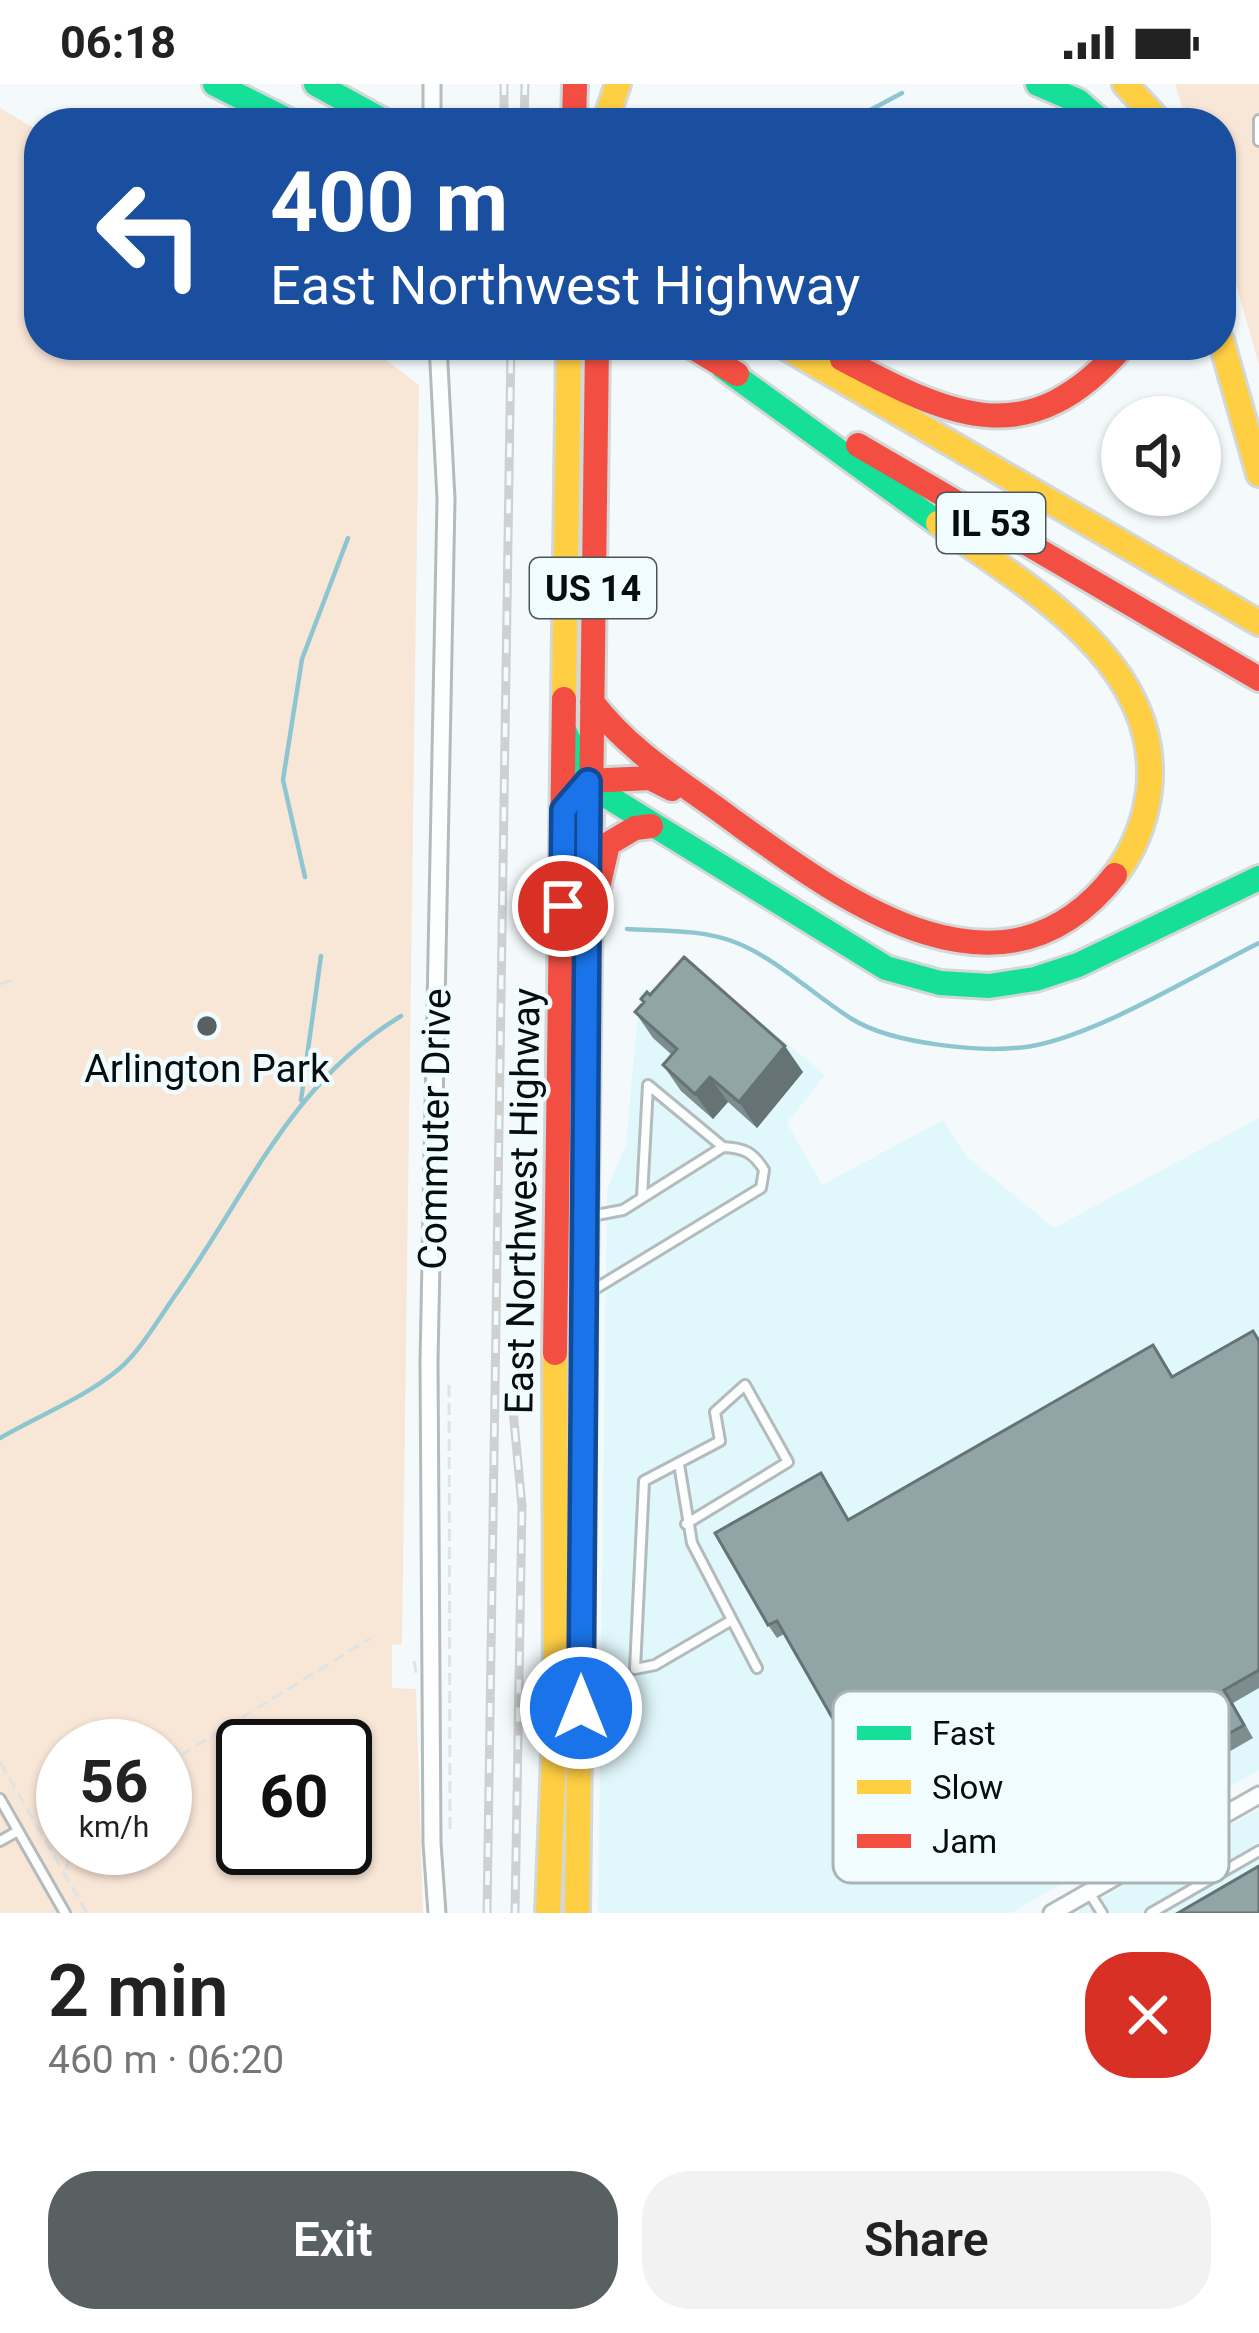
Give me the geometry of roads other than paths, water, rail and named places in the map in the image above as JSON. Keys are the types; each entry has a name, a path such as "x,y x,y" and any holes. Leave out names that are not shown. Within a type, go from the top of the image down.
{"main road":[{"path":"215,84 263,108"},
{"path":"316,84 359,108"},
{"path":"1038,84 1086,108"},
{"path":"1125,84 1147,108"},
{"name":"East Northwest Highway","path":"548,1913 556,1704 569,360"},
{"name":"East Northwest Highway","path":"577,1913 584,1296 594,1260 584,1216 597,360"},
{"name":"IL 53","path":"712,360 1259,680"},
{"name":"IL 53","path":"808,360 1259,623"},
{"path":"843,360 914,399 980,419 1006,417 1070,396 1108,360"},
{"path":"1227,360 1259,474"},
{"path":"592,702 628,747 730,818 899,926 962,943 1015,942 1068,922 1112,886 1140,831 1149,773 1141,716 1120,676 1062,613 723,367"},
{"path":"566,732 588,782 651,826 886,968 958,990 1043,980 1259,878"},
{"path":"564,810 588,782 650,778 730,818"},
{"path":"586,940 608,844 622,833 651,826"},
{"path":"559,1205 584,1216"}],"street":[{"name":"Commuter Drive","path":"437,1913 432,1843 429,1362 446,499 439,360"},
{"path":"1229,1812 1259,1795"},
{"path":"1052,1913 1105,1883"}],"lane":[{"path":"1259,120 1259,141"},
{"path":"642,1197 648,1085 723,1147"},
{"path":"584,1216 623,1210 723,1147 743,1148 756,1156 764,1170 761,1188 618,1271 584,1296"},
{"path":"594,1260 618,1271"},
{"path":"686,1524 788,1462 746,1385 732,1392 715,1412 721,1441 644,1480 635,1670 655,1665 732,1620"},
{"path":"679,1464 686,1524 758,1668"},
{"path":"0,1799 65,1913"},
{"path":"0,1841 18,1831"},
{"path":"1229,1868 1259,1851"},
{"path":"1150,1913 1203,1883"},
{"path":"1089,1892 1102,1913"}],"waterway":[{"path":"874,108 902,93"},
{"path":"305,877 283,780 302,659 348,538"},
{"path":"627,929 724,938 767,958 869,1028 914,1041 990,1049 1032,1046 1087,1029 1259,943"},
{"path":"301,1100 321,956"},
{"path":"0,1438 92,1388 127,1362 299,1108 362,1043 401,1016"}],"railway":[{"path":"504,84 504,108"},
{"path":"524,108 525,84"},
{"path":"487,1913 511,360"},
{"path":"512,1400 522,1506 515,1913"}],"place":[{"name":"Arlington Park","path":"207,1026"}]}
